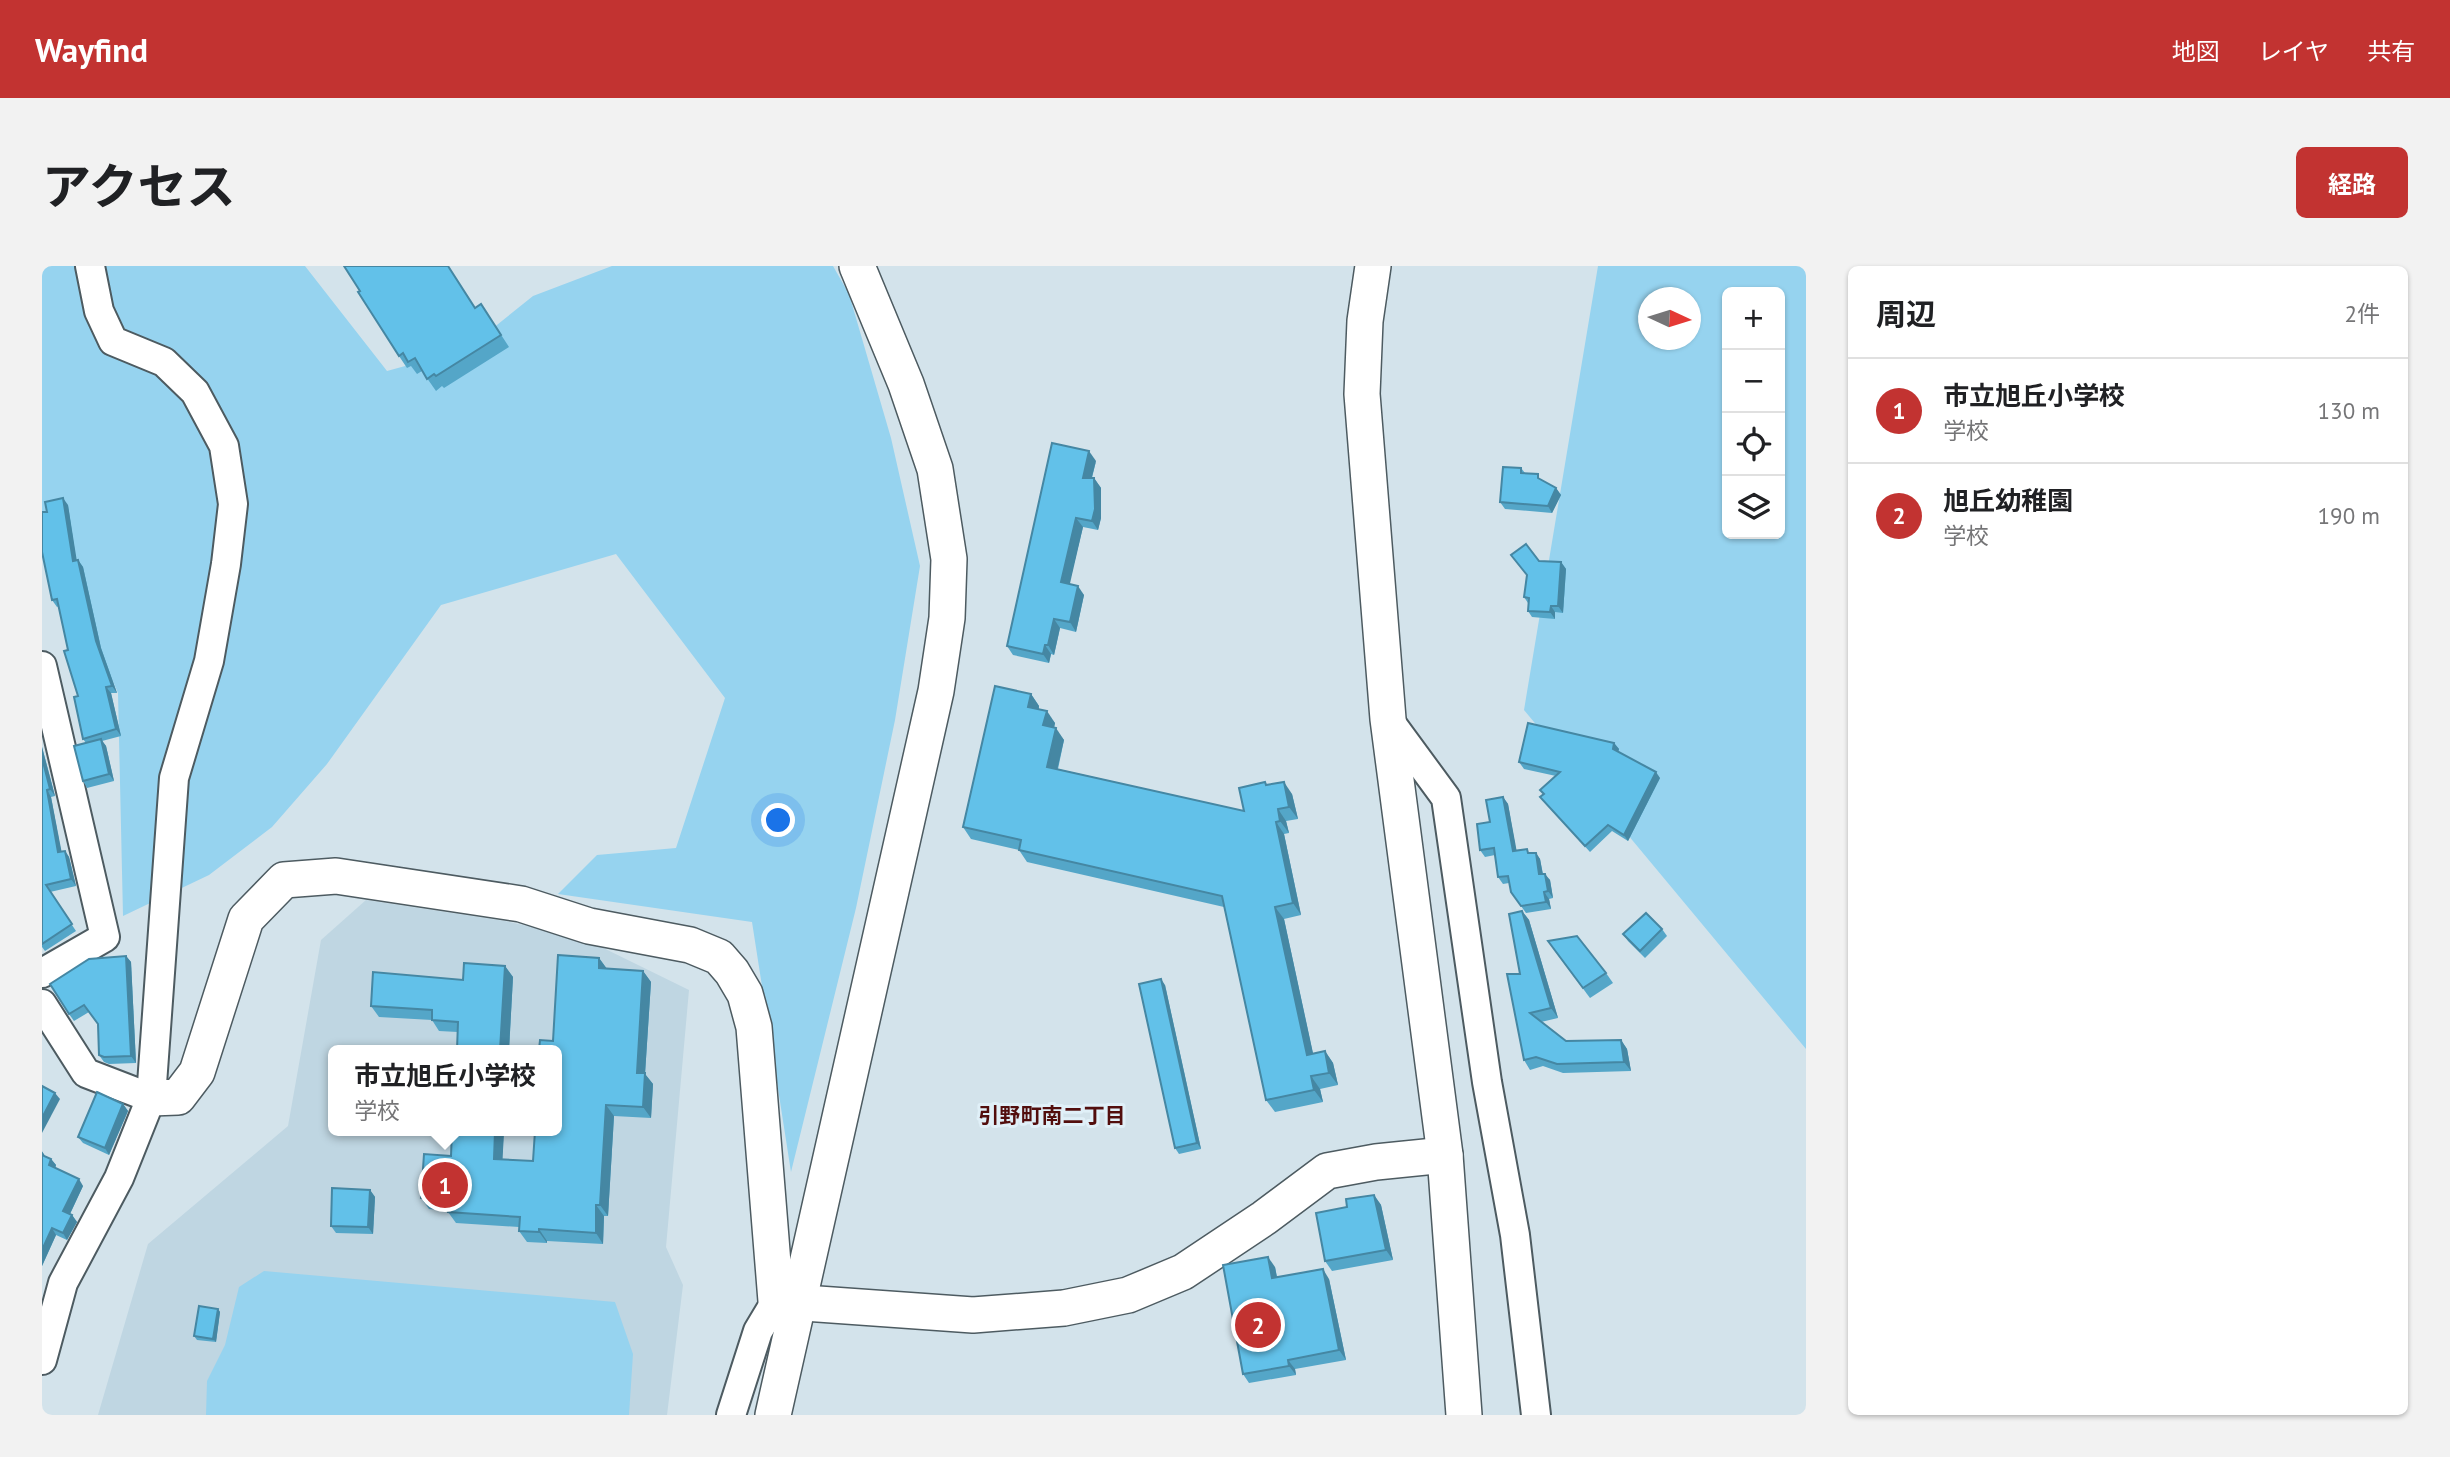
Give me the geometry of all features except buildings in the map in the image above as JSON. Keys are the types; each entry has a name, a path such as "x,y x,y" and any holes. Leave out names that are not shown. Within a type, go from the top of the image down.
{"street":[{"path":"42,1360 53,1277 119,1178 151,1098 174,778 209,661 226,564 233,504 224,446 195,392 164,362 113,341 99,311 90,266"},
{"path":"773,1415 786,1302 936,691 947,618 949,559 935,469 906,384 857,266"},
{"path":"1373,266 1365,321 1362,394 1388,719 1445,1155 1464,1415"},
{"path":"42,666 105,937 42,973"},
{"path":"1388,719 1446,798 1487,1082 1516,1235 1536,1415"},
{"path":"42,1004 86,1073 151,1098 178,1097 197,1072 246,919 284,880 336,876 521,904 589,926 690,945 719,957 732,972 745,994 754,1027 786,1302"},
{"path":"730,1415 758,1331 786,1302 973,1315 1064,1308 1128,1295 1183,1272 1264,1218 1327,1171 1376,1162 1445,1155"}],"shaded area":[{"path":"42,266 305,266 387,371 467,349 533,296 612,266 833,266 849,294 891,438 920,566 895,720 856,908 791,1172 752,922 558,894 597,855 676,848 725,698 616,554 441,605 327,764 272,827 209,875 123,916 118,693 42,519"},
{"path":"1598,266 1806,266 1806,1049 1524,710"},
{"path":"366,900 505,921 585,939 689,990 666,1247 683,1285 667,1415 98,1415 148,1244 288,1126 321,940"},
{"path":"264,1271 615,1302 633,1354 629,1415 206,1415 207,1381 225,1345 239,1287"}],"place":[{"name":"市立旭丘小学校","path":"445,1185"},
{"name":"旭丘幼稚園","path":"1258,1325"}],"district":[{"name":"引野町南二丁目","path":"1052,1116"}]}
